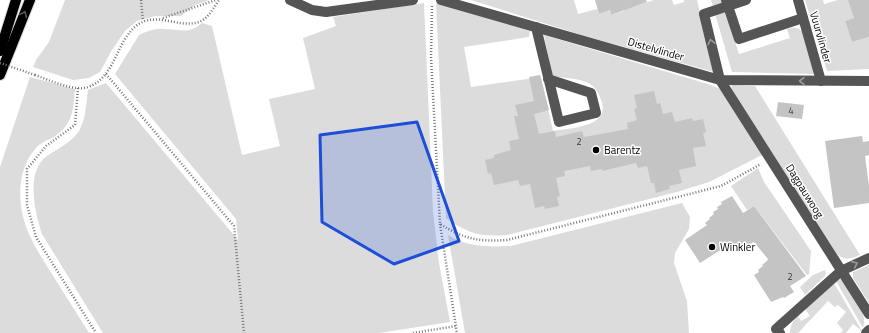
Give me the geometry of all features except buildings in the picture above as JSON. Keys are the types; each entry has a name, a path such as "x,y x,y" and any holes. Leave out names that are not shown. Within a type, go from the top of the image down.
{"main road":[{"path":"0,51 16,0"},
{"path":"0,76 30,0"}],"lane":[{"path":"290,0 312,10 326,12 413,0"},
{"name":"Distelvlinder","path":"441,0 720,80 869,81"},
{"path":"746,0 727,3 739,39 803,18"},
{"name":"Vuurvlinder","path":"798,0 821,81"},
{"name":"Dagpauwoog","path":"727,3 704,14 720,80 869,314"},
{"path":"536,27 548,79 559,122 596,113 591,93 548,79"},
{"path":"780,333 776,329 841,271 869,258"},
{"path":"866,333 869,330"}],"path":[{"path":"141,0 143,21"},
{"path":"162,19 216,0"},
{"path":"0,63 78,88 90,87 106,74 129,34 143,21 162,19 199,22 206,18 219,0"},
{"path":"432,0 431,57 440,224 457,333"},
{"path":"106,74 234,226 244,333"},
{"path":"78,88 75,125 46,146 26,169 27,205 36,237 96,333"},
{"path":"440,224 455,234 473,240 507,240 721,186 771,159"},
{"path":"413,333 456,326"}],"highlighted area":[{"path":"417,122 459,241 394,264 322,222 320,135"}],"shaded area":[{"path":"65,0 210,0 195,5 181,16 155,16 137,21 125,31 112,50 100,72 89,78 73,80 33,67 36,60 49,42"},
{"path":"471,0 574,0 578,14 597,9 599,14 610,10 611,15 624,11 623,7 633,7 654,0 672,0 674,5 684,2 684,0 697,0 714,72 585,36"},
{"path":"711,0 722,0 739,54 790,38 787,29 796,28 804,33 815,74 732,72"},
{"path":"805,0 823,0 824,4 838,0 849,0 854,18 845,21 852,42 869,37 869,69 827,71"},
{"path":"424,3 433,212 439,263 450,322 379,333 103,333 42,234 37,215 34,193 36,172 40,163 47,156 68,142 79,131 84,116 88,90 106,83 238,240 236,219 115,74 139,35 157,29 188,30 197,27 202,23 212,26 242,155 280,146 269,99 315,89 303,38 336,26 333,17"},
{"path":"436,3 530,31 529,37 464,47 471,87 541,77 553,131 579,127 595,121 601,116 603,109 598,92 591,85 580,80 552,76 544,35 720,89 762,155 709,182 677,192 507,235 482,235 461,228 446,218"},
{"path":"30,77 75,89 71,116 68,122 60,132 38,146 30,155 23,173 20,192 24,220 32,240 89,333 0,333 0,167"},
{"path":"731,86 755,86 860,255 848,259 837,254 734,95"},
{"path":"758,168 764,182 811,251 809,274 807,275 754,206 747,210 731,186"},
{"path":"682,203 690,217 689,229 675,253 674,263 687,301 689,333 465,333 448,235 470,244 511,246"},
{"path":"869,265 869,303 853,278 853,272"},
{"path":"825,270 825,276 805,295 800,287 813,275"},
{"path":"841,279 861,308 864,322 863,328 836,281"},
{"path":"834,283 862,331 853,324 846,333 841,333 843,330 837,323 846,312 838,305 835,307 828,301 798,333 790,333 793,321 798,316 801,321 810,316 805,309"}],"place":[{"name":"Barentz","path":"596,150"},
{"name":"Winkler","path":"712,247"}]}
